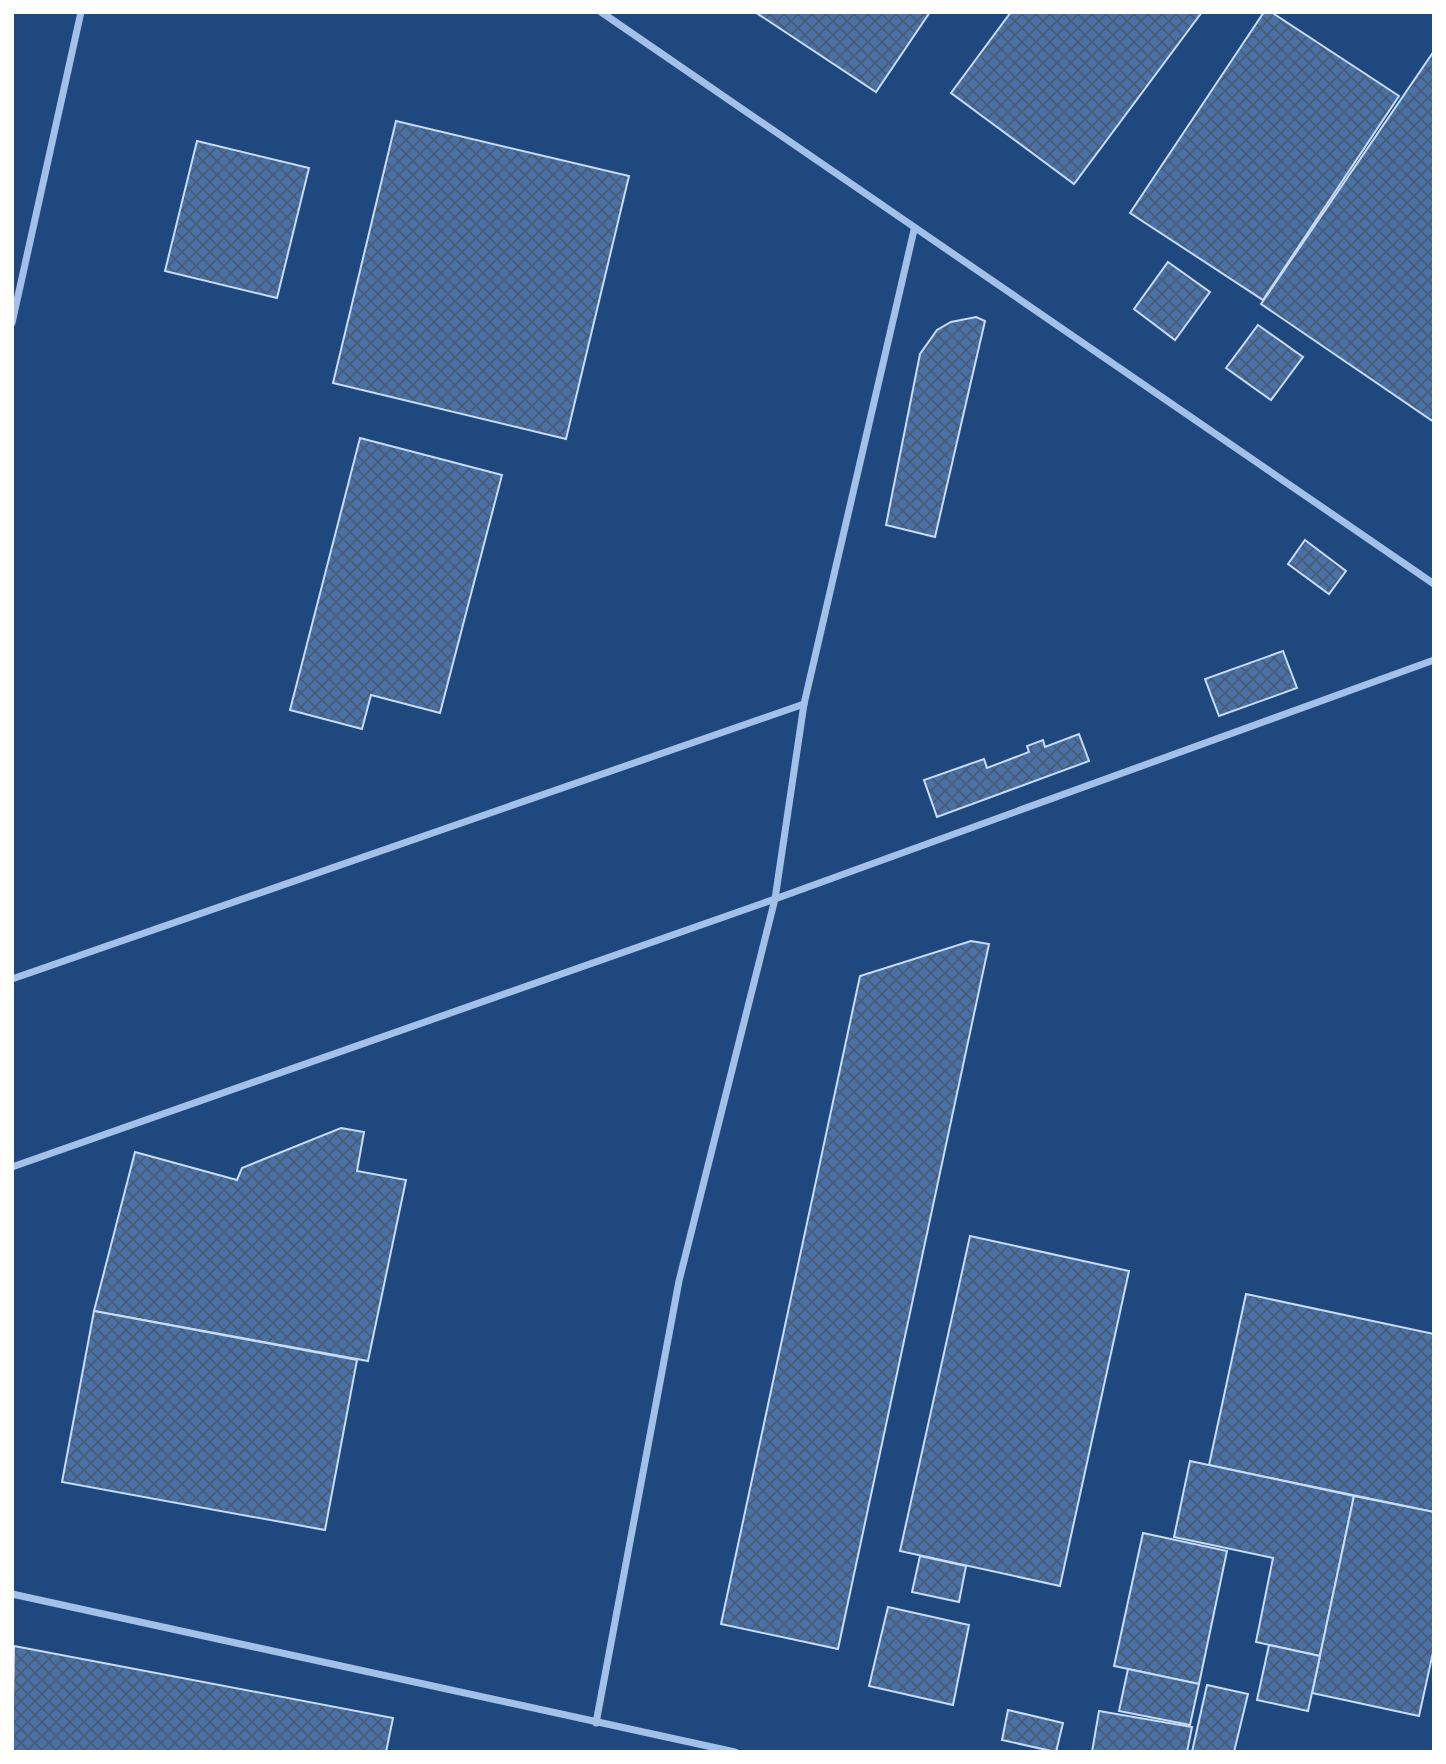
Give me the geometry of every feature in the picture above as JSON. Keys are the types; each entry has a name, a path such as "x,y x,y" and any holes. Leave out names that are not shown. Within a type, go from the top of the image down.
{"street":[{"path":"12,323 81,12"},
{"path":"601,12 1434,584"},
{"path":"596,1723 679,1281 775,899 803,704 915,230"},
{"path":"12,1167 775,899 1434,660"},
{"path":"12,979 803,704"},
{"path":"12,1594 735,1752"}],"building":[{"path":"755,12 930,12 876,92"},
{"path":"1011,12 1202,12 1074,184 951,93"},
{"path":"1264,12 1271,12 1399,96 1263,300 1130,213"},
{"path":"1434,51 1434,422 1261,304"},
{"path":"396,121 629,176 566,439 333,383"},
{"path":"197,141 309,168 277,298 165,271"},
{"path":"1168,262 1210,292 1175,340 1134,309"},
{"path":"976,317 985,321 935,537 886,525 920,354 937,330 951,322"},
{"path":"1258,325 1303,357 1271,400 1226,368"},
{"path":"360,438 502,475 440,713 371,695 362,729 290,710"},
{"path":"1305,540 1346,571 1329,594 1288,564"},
{"path":"1283,651 1297,688 1219,716 1205,679"},
{"path":"1079,734 1089,761 937,817 924,780 984,759 987,768 1029,752 1027,746 1043,740 1045,747"},
{"path":"971,941 989,944 838,1649 721,1624 860,976"},
{"path":"341,1128 364,1132 357,1171 406,1180 368,1361 94,1311 135,1152 237,1180 242,1168"},
{"path":"970,1236 1129,1271 1060,1586 900,1551"},
{"path":"1246,1294 1434,1334 1434,1512 1209,1465"},
{"path":"94,1311 357,1360 325,1530 62,1482"},
{"path":"1190,1461 1354,1496 1320,1656 1256,1642 1273,1558 1174,1537"},
{"path":"1354,1496 1434,1512 1434,1648 1419,1716 1312,1693"},
{"path":"1143,1533 1227,1551 1199,1684 1114,1666"},
{"path":"920,1556 966,1566 959,1602 912,1592"},
{"path":"888,1607 969,1625 953,1705 869,1686"},
{"path":"1269,1645 1320,1656 1308,1711 1257,1700"},
{"path":"14,1646 393,1718 386,1752 12,1752"},
{"path":"1128,1669 1199,1684 1190,1725 1119,1711"},
{"path":"1207,1685 1248,1694 1234,1752 1192,1752"},
{"path":"1008,1710 1063,1723 1056,1752 1002,1740"},
{"path":"1099,1711 1192,1727 1187,1752 1092,1752"}]}
